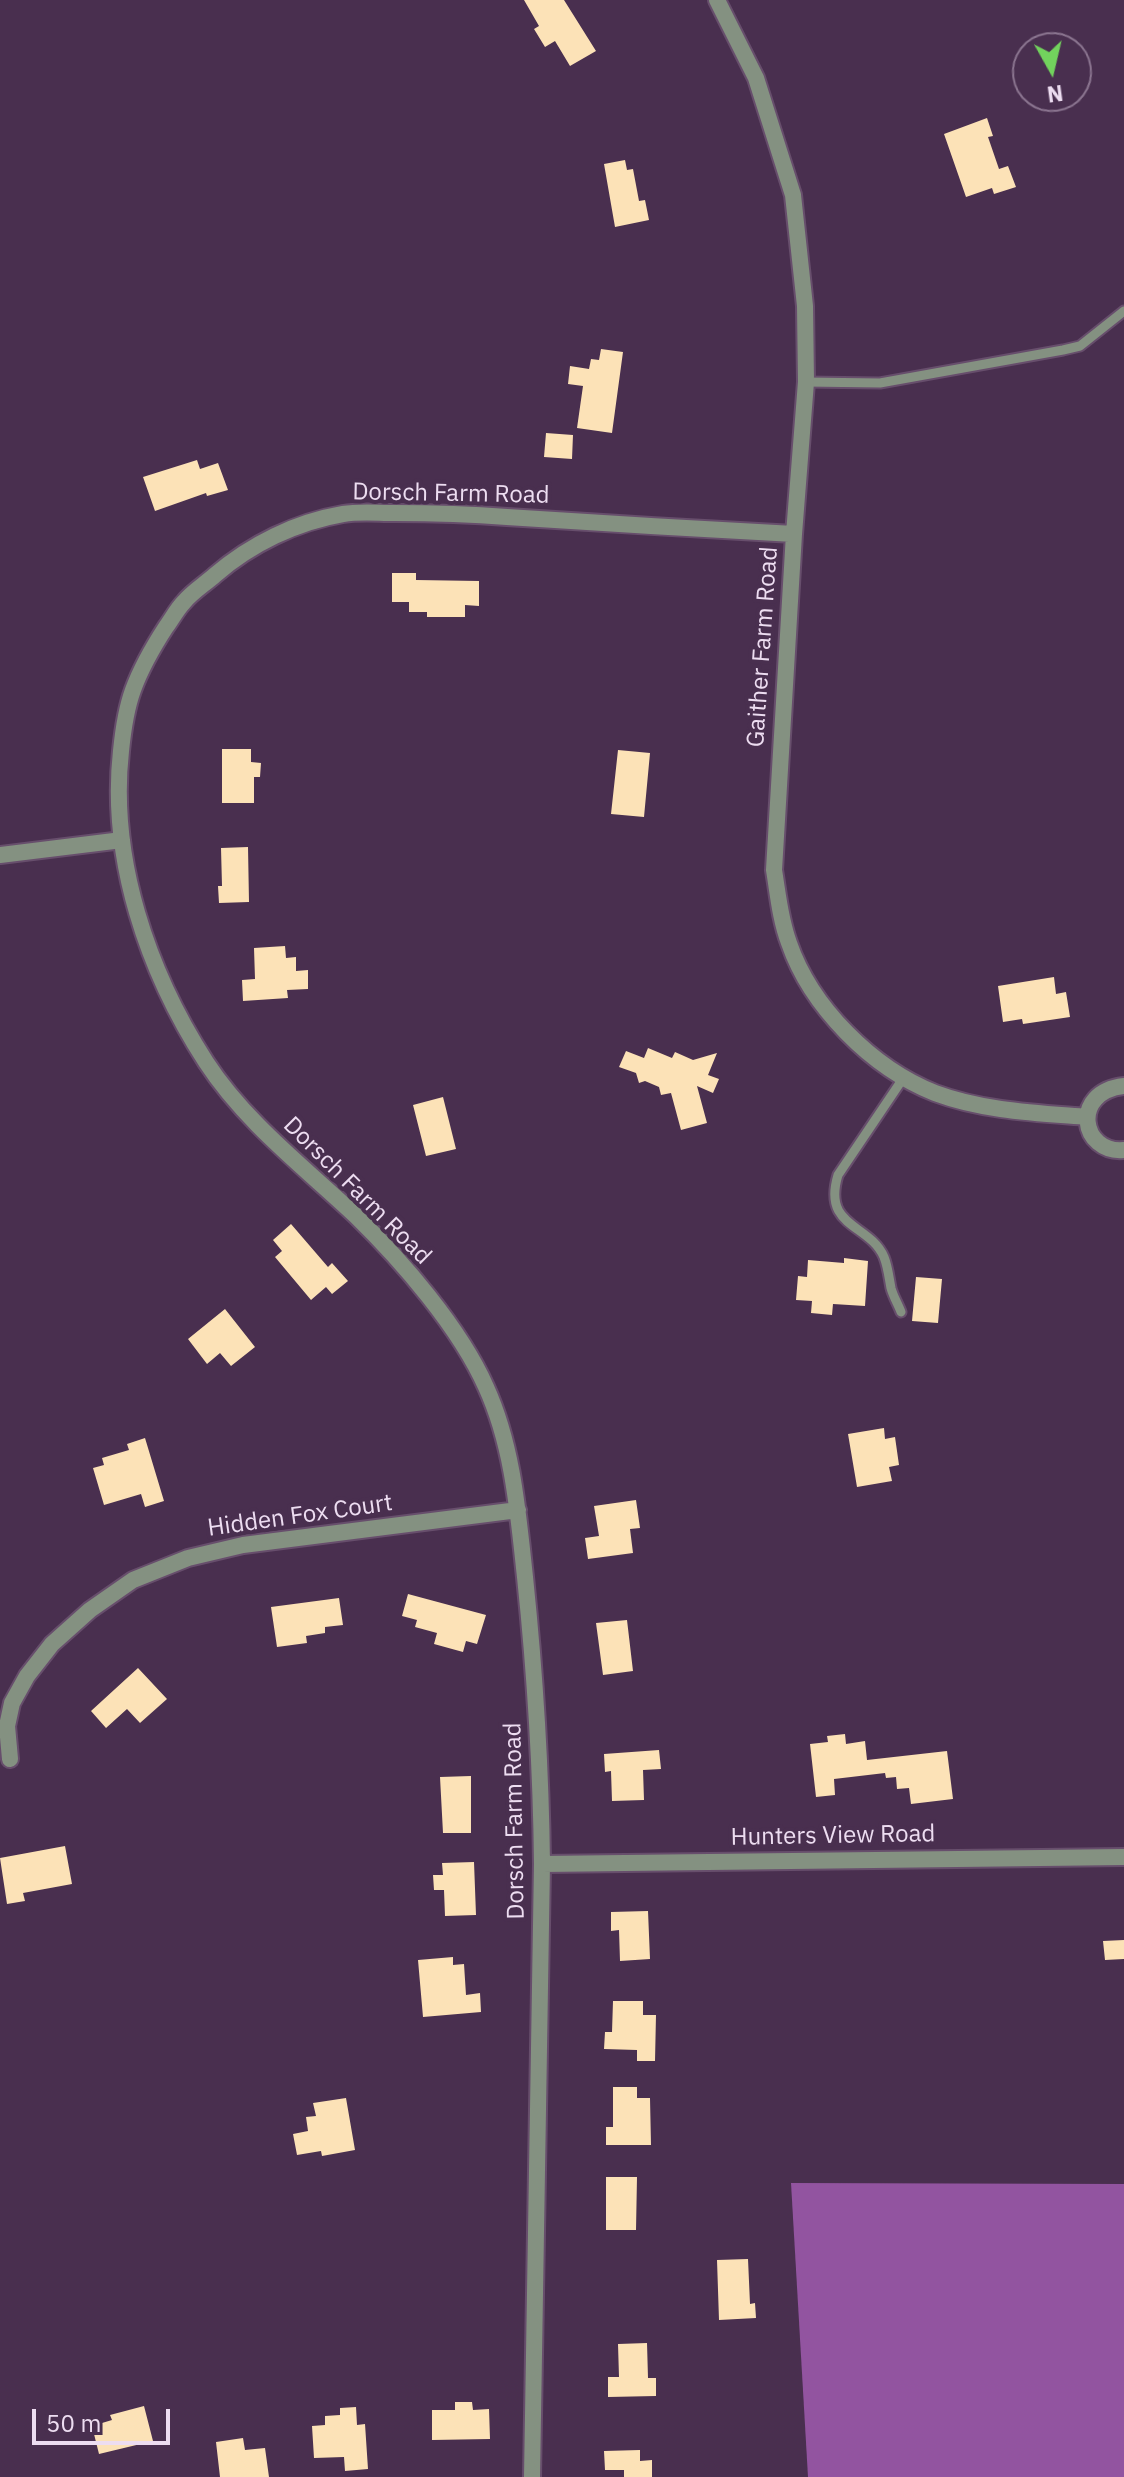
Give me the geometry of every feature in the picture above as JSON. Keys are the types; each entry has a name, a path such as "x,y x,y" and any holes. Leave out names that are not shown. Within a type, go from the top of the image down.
{"street":[{"name":"Gaither Farm Road","path":"717,0 756,78 793,195 805,306 806,382 774,870 789,944 808,982 836,1021 867,1053 904,1077 936,1093 974,1103 1087,1117"},
{"name":"Dorsch Farm Road","path":"532,2477 541,1770 535,1673 518,1510 504,1434 486,1385 455,1332 408,1273 358,1218 250,1116 208,1066 176,1012 150,955 122,840 118,778 123,734 131,694 150,651 184,601 227,565 273,537 311,521 350,513 442,513 794,534"},
{"path":"0,855 122,840"},
{"path":"1124,1086 1108,1088 1097,1095 1087,1117 1091,1135 1104,1148 1124,1150"},
{"name":"Hidden Fox Court","path":"10,1759 7,1726 12,1703 27,1676 61,1635 133,1580 188,1558 243,1545 518,1510"},
{"name":"Hunters View Road","path":"542,1864 1124,1857"}],"lane":[{"path":"806,382 880,383 1063,350 1080,346 1124,311"},
{"path":"901,1312 892,1292 883,1256 844,1218 836,1206 834,1191 838,1175 904,1077"}],"shaded area":[{"path":"791,2183 1124,2184 1124,2477 808,2477"}],"building":[{"path":"524,0 564,0 596,51 570,66 555,41 545,47 534,29 539,26"},
{"path":"987,118 993,136 988,137 999,169 1008,166 1016,187 994,194 992,188 966,197 944,134"},
{"path":"625,160 627,170 633,169 639,201 645,200 649,220 615,227 604,164"},
{"path":"601,349 623,352 612,433 577,428 583,386 568,384 570,366 589,369 591,359 599,360"},
{"path":"546,433 573,435 572,459 544,457"},
{"path":"197,460 200,469 218,463 228,490 207,496 206,493 155,511 143,477"},
{"path":"392,573 416,573 416,580 479,581 479,606 465,605 465,617 427,617 427,612 409,612 409,602 392,602"},
{"path":"222,749 251,749 251,762 261,763 260,777 254,777 254,803 222,803"},
{"path":"618,750 650,753 644,817 611,814"},
{"path":"248,847 249,902 219,903 221,848"},
{"path":"285,946 286,958 296,957 296,971 308,970 308,989 287,990 288,998 243,1001 242,980 255,979 254,948"},
{"path":"1054,977 1056,994 1066,992 1070,1017 1023,1024 1022,1019 1003,1022 998,986"},
{"path":"648,1048 672,1058 675,1052 693,1060 717,1053 708,1075 719,1079 713,1093 697,1086 707,1123 681,1130 671,1093 661,1095 659,1087 645,1081 639,1083 636,1073 619,1067 626,1051 644,1058"},
{"path":"443,1097 456,1149 426,1156 413,1105"},
{"path":"291,1224 328,1267 332,1263 348,1281 332,1294 326,1287 311,1300 275,1257 282,1251 273,1240"},
{"path":"844,1258 868,1261 865,1306 833,1304 832,1315 811,1313 812,1301 796,1300 798,1276 807,1277 808,1260 844,1263"},
{"path":"916,1277 942,1279 938,1323 912,1321"},
{"path":"225,1309 255,1347 231,1366 220,1353 207,1364 188,1339"},
{"path":"884,1428 885,1439 895,1437 899,1465 889,1467 892,1481 857,1487 848,1434"},
{"path":"145,1438 164,1501 145,1507 141,1494 104,1505 93,1468 104,1465 102,1458 129,1450 127,1444"},
{"path":"636,1500 640,1528 630,1529 633,1553 588,1559 585,1538 599,1536 594,1506"},
{"path":"408,1594 486,1615 477,1644 466,1641 463,1652 434,1644 437,1633 415,1627 417,1620 402,1616"},
{"path":"339,1598 343,1625 325,1627 325,1633 306,1636 307,1643 277,1647 271,1607"},
{"path":"627,1620 633,1671 603,1675 596,1623"},
{"path":"138,1668 167,1699 140,1723 127,1709 106,1728 91,1711"},
{"path":"845,1734 846,1744 865,1741 867,1760 947,1751 953,1799 911,1804 909,1788 897,1789 896,1777 886,1778 885,1773 834,1779 835,1795 816,1797 810,1744 828,1742 827,1736"},
{"path":"659,1750 661,1769 643,1770 644,1800 612,1801 611,1771 605,1772 604,1754"},
{"path":"471,1776 471,1833 443,1833 440,1777"},
{"path":"65,1846 72,1884 23,1893 25,1901 7,1904 0,1858"},
{"path":"474,1862 476,1915 445,1916 444,1890 434,1890 433,1875 443,1875 442,1863"},
{"path":"648,1911 650,1959 620,1961 619,1930 611,1931 611,1912"},
{"path":"1124,1940 1124,1959 1105,1960 1103,1941"},
{"path":"453,1957 453,1965 464,1964 466,1995 480,1993 481,2012 423,2017 418,1960"},
{"path":"613,2001 643,2001 643,2015 656,2015 655,2061 637,2061 637,2050 604,2049 605,2032 612,2032"},
{"path":"613,2087 637,2087 637,2098 650,2098 651,2145 606,2145 606,2127 613,2127"},
{"path":"346,2098 355,2150 322,2156 321,2151 297,2155 293,2134 308,2131 306,2117 316,2116 313,2103"},
{"path":"606,2177 637,2177 636,2230 606,2230"},
{"path":"748,2259 750,2304 755,2303 756,2318 719,2320 717,2260"},
{"path":"647,2343 648,2378 656,2378 656,2396 608,2397 608,2377 619,2377 618,2344"},
{"path":"455,2402 472,2402 473,2410 489,2409 490,2439 432,2440 432,2410 455,2410"},
{"path":"144,2406 153,2441 99,2454 92,2426 112,2420 110,2415"},
{"path":"356,2407 357,2425 365,2424 368,2469 345,2471 344,2457 314,2458 312,2426 325,2425 325,2416 340,2415 340,2408"},
{"path":"243,2438 245,2450 265,2448 269,2477 220,2477 216,2442"},
{"path":"640,2450 640,2461 652,2460 652,2477 624,2477 624,2470 605,2470 604,2451"}]}
